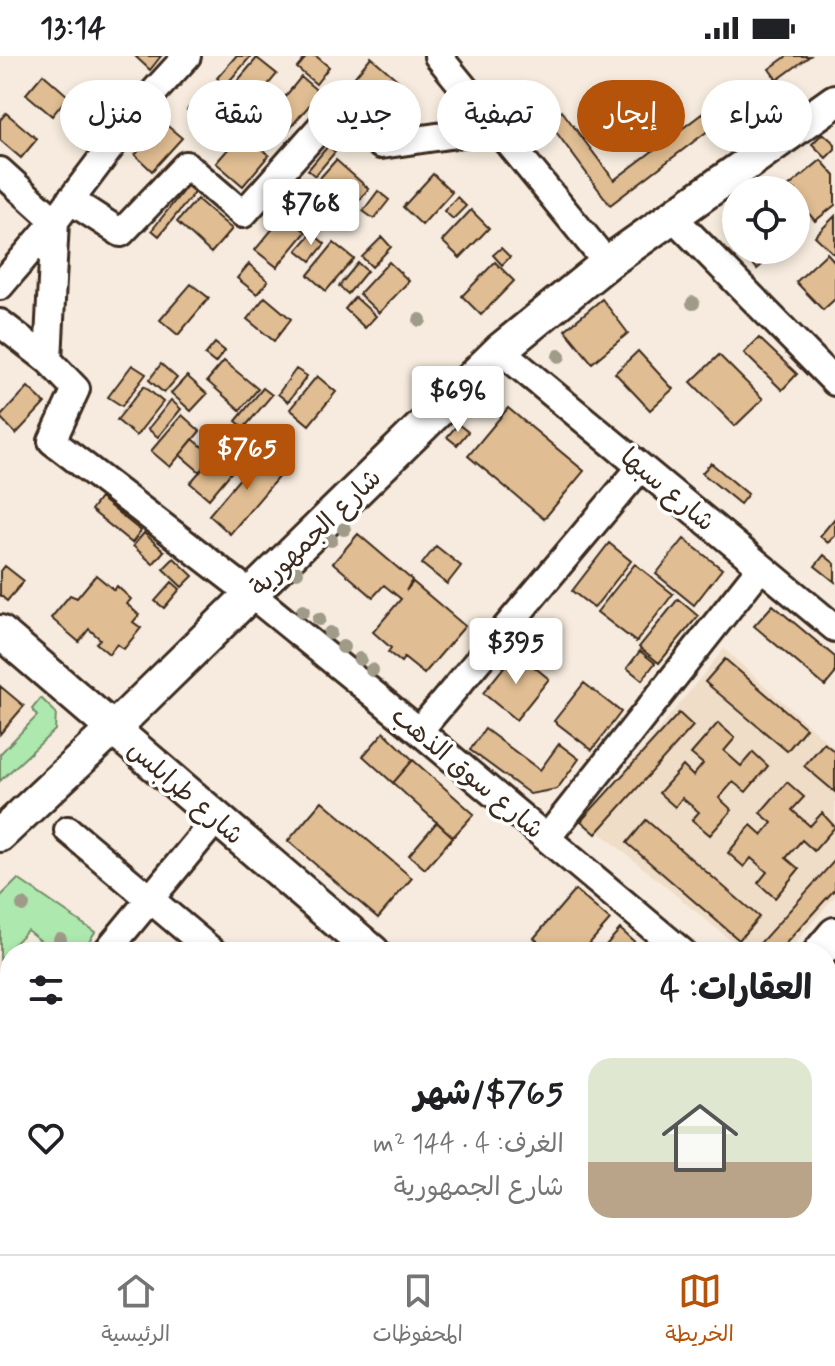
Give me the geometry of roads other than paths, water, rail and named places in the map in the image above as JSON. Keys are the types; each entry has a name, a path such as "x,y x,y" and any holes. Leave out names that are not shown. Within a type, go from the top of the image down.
{"main road":[{"name":"شارع الجمهورية","path":"0,835 113,729 500,350 607,263 834,104"},
{"name":"شارع طرابلس","path":"0,632 361,942"}],"street":[{"path":"0,286 63,211 143,104 187,56"},
{"path":"438,56 458,80"},
{"path":"0,171 63,211 121,233 186,165 243,214 336,110 381,145 437,137"},
{"path":"517,152 607,263"},
{"path":"48,360 63,211"},
{"path":"672,216 835,382"},
{"path":"0,323 48,360"},
{"name":"شارع سبها","path":"500,350 835,628"},
{"name":"شارع سوق الذهب","path":"48,360 76,389 52,441 251,594 670,942"},
{"path":"419,731 641,467"},
{"path":"547,838 761,567"},
{"path":"114,942 217,818"},
{"path":"68,830 201,942"}]}
